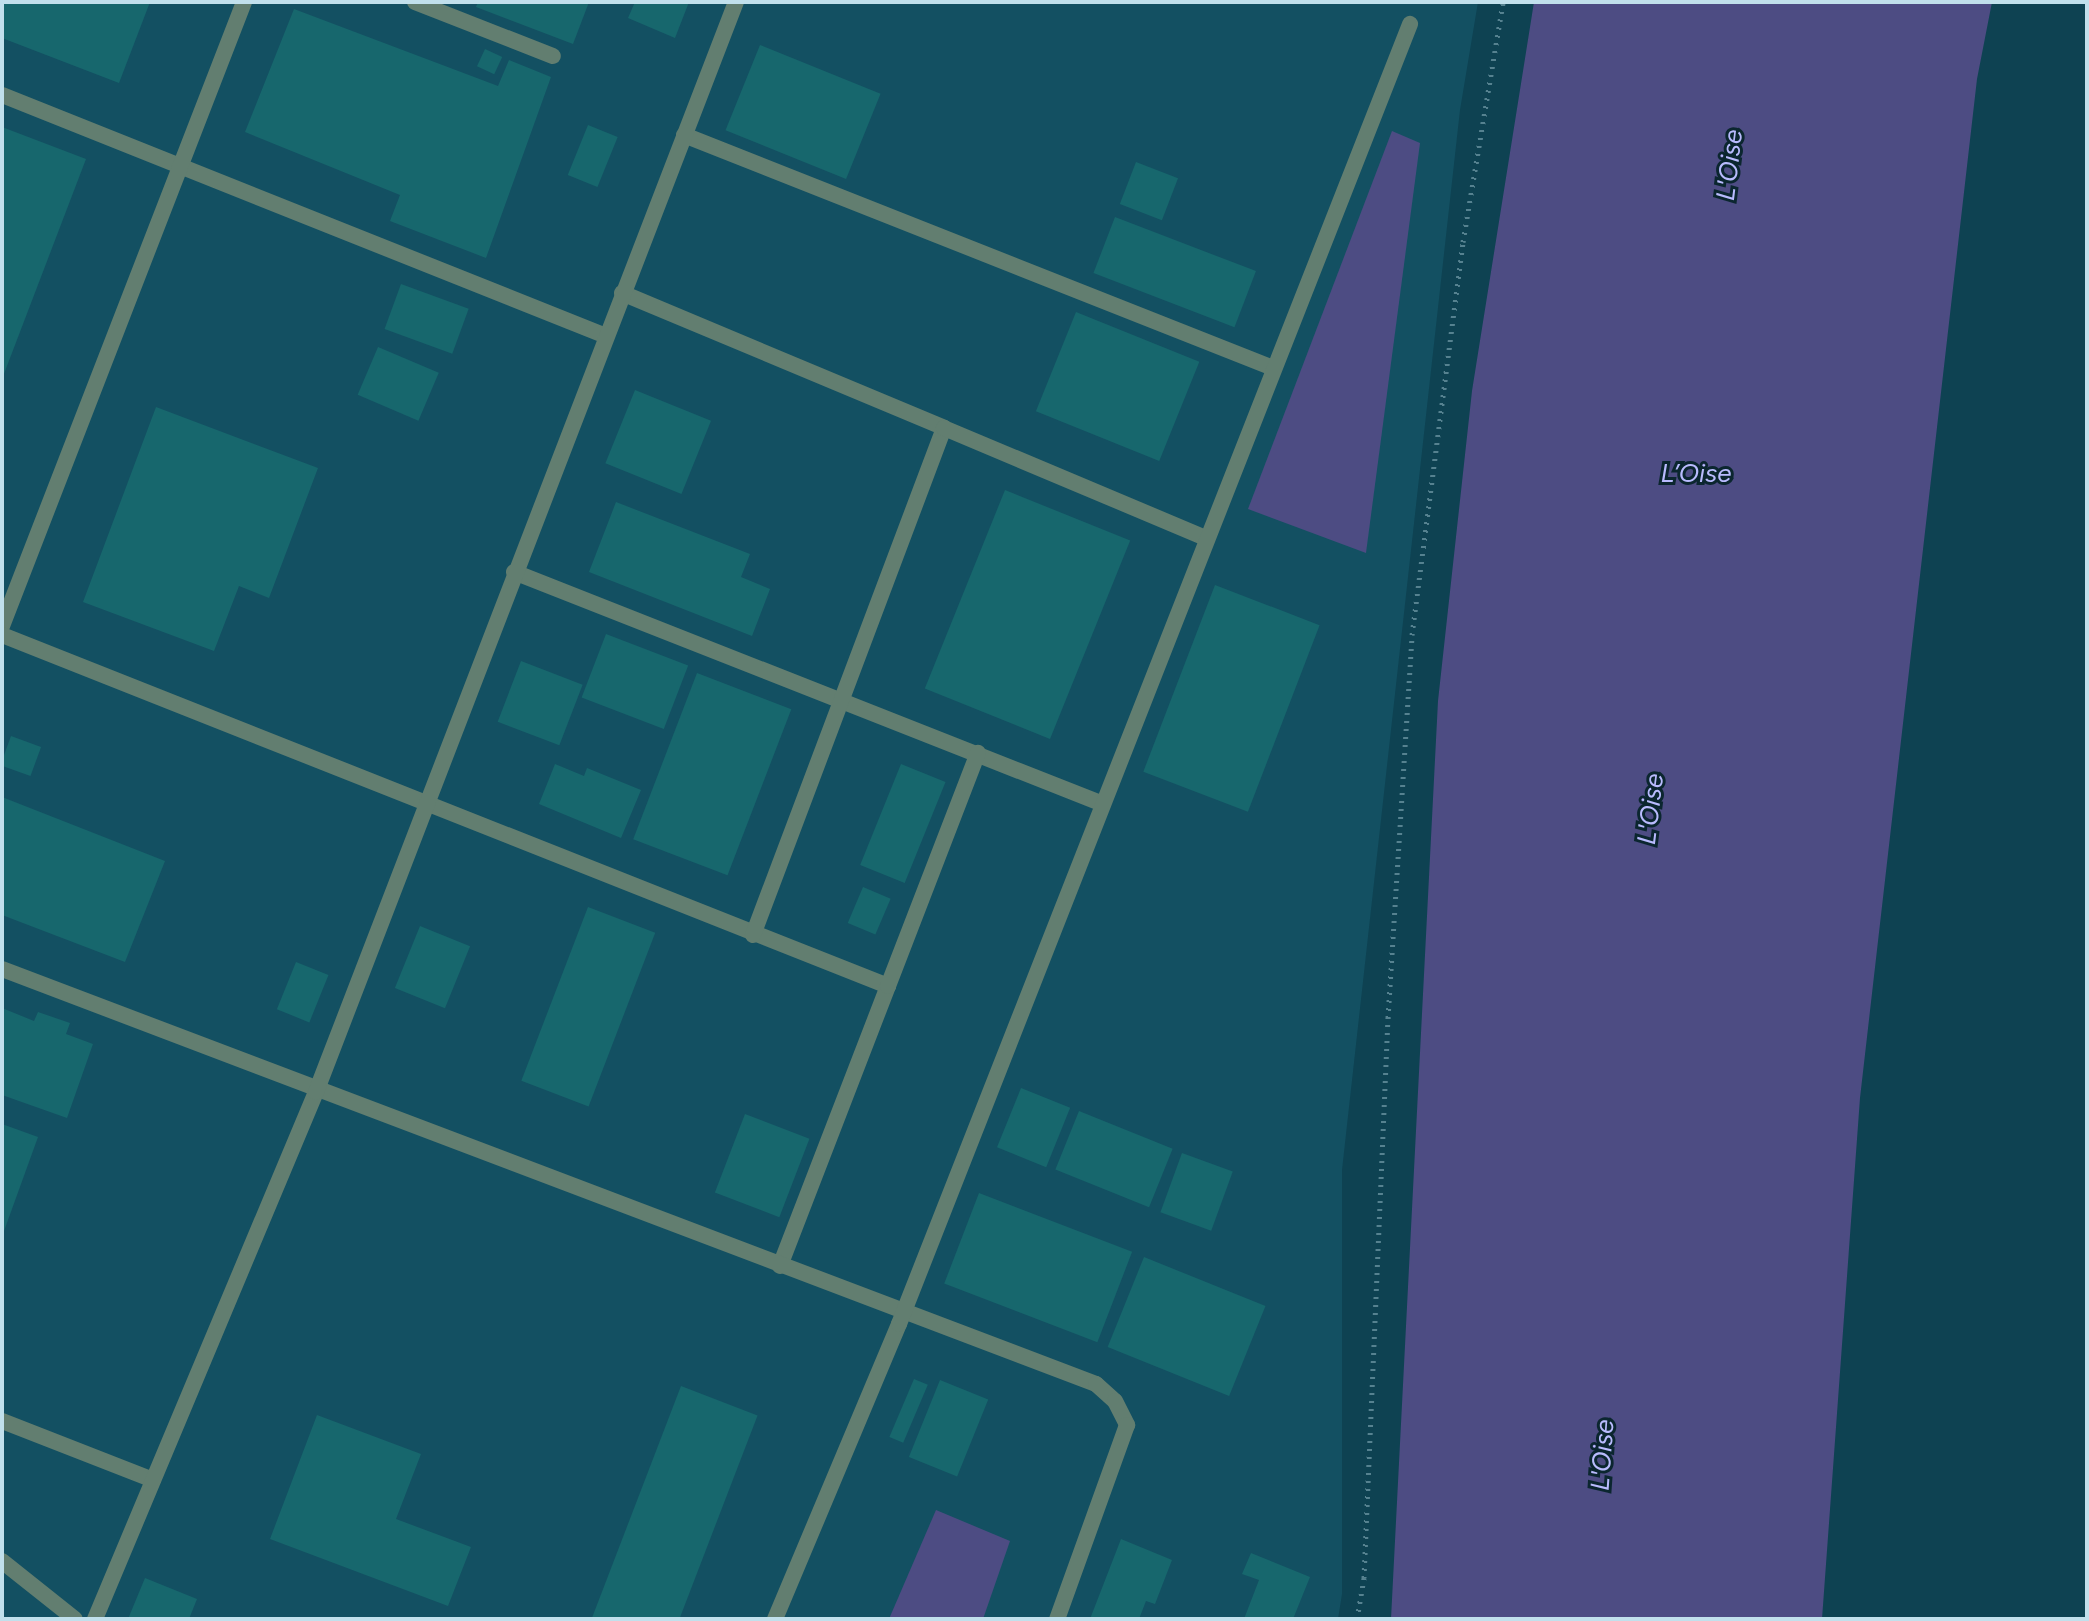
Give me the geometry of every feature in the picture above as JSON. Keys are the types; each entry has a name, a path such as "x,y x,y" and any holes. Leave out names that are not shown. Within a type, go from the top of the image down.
{"street":[{"path":"2,626 244,2"},
{"path":"415,2 553,56"},
{"path":"95,1619 316,1092 736,2"},
{"path":"775,1619 905,1311 1410,24"},
{"path":"2,95 606,336"},
{"path":"684,135 1273,368"},
{"path":"622,293 1206,538"},
{"path":"753,935 944,428"},
{"path":"514,572 1103,804"},
{"path":"2,635 888,986"},
{"path":"780,1266 978,753"},
{"path":"2,969 316,1092 1096,1384 1115,1401 1127,1425 1057,1619"},
{"path":"2,1421 153,1480"},
{"path":"2,1561 75,1619"}],"path":[{"path":"1357,1619 1367,1532 1388,1018 1412,635 1463,242 1503,2"}],"shaded area":[{"path":"2,2 1478,2 1460,110 1342,1170 1342,1594 1338,1619 2,1619"}],"water":[{"name":"L’Oise","path":"1534,2 1992,2 1977,79 1860,1098 1822,1619 1391,1619 1438,701 1472,391"},
{"path":"1392,131 1420,143 1366,553 1248,509"},
{"path":"936,1510 1010,1541 983,1619 889,1619"}],"building":[{"path":"2,2 150,2 119,83 2,38"},
{"path":"478,2 589,2 573,44 476,7"},
{"path":"635,2 689,2 675,38 628,18"},
{"path":"294,9 498,86 509,60 551,77 486,258 390,221 400,195 245,132"},
{"path":"760,45 881,94 846,179 726,130"},
{"path":"485,49 502,57 494,74 477,66"},
{"path":"588,125 618,137 597,187 568,175"},
{"path":"2,127 86,159 2,379"},
{"path":"1136,162 1178,178 1162,220 1120,204"},
{"path":"1115,217 1256,271 1234,327 1093,273"},
{"path":"401,284 469,309 452,354 385,329"},
{"path":"1076,312 1199,362 1159,461 1036,411"},
{"path":"378,347 439,373 418,421 358,395"},
{"path":"635,390 711,421 681,494 605,463"},
{"path":"156,407 318,468 269,598 239,586 214,651 83,602"},
{"path":"1005,490 1130,541 1050,739 925,688"},
{"path":"616,502 750,554 741,577 770,589 752,636 589,572"},
{"path":"1215,585 1320,625 1248,812 1143,772"},
{"path":"606,634 688,666 664,729 582,697"},
{"path":"521,661 583,685 559,745 498,722"},
{"path":"697,673 791,709 728,875 633,839"},
{"path":"11,736 41,747 30,776 2,766"},
{"path":"555,764 584,776 587,768 641,790 621,838 539,804"},
{"path":"901,764 946,782 905,883 860,865"},
{"path":"2,797 165,861 125,962 2,915"},
{"path":"863,887 891,899 875,935 848,923"},
{"path":"588,907 655,933 589,1106 521,1081"},
{"path":"420,926 470,946 445,1008 395,988"},
{"path":"296,962 328,975 309,1022 277,1009"},
{"path":"2,1008 34,1021 38,1012 70,1023 66,1034 93,1044 67,1118 2,1095"},
{"path":"1021,1088 1070,1108 1046,1167 997,1147"},
{"path":"1079,1111 1173,1149 1149,1207 1055,1169"},
{"path":"745,1114 809,1139 779,1217 715,1192"},
{"path":"2,1124 38,1137 4,1231 2,1230"},
{"path":"1182,1153 1233,1171 1211,1231 1160,1212"},
{"path":"979,1193 1132,1252 1097,1342 944,1284"},
{"path":"1144,1257 1265,1306 1229,1396 1108,1347"},
{"path":"914,1379 928,1385 903,1443 889,1437"},
{"path":"940,1380 988,1399 957,1476 909,1457"},
{"path":"681,1386 758,1415 679,1619 592,1618"},
{"path":"317,1415 421,1454 396,1519 471,1547 448,1606 270,1539"},
{"path":"1121,1539 1172,1560 1155,1604 1146,1601 1139,1619 1090,1619"},
{"path":"1251,1553 1310,1577 1293,1619 1244,1619 1259,1580 1242,1574"},
{"path":"145,1578 197,1599 189,1619 128,1619"}],"water label":[{"name":"L'Oise","path":"1730,165"},
{"name":"L'Oise","path":"1651,809"},
{"name":"L'Oise","path":"1603,1455"}]}
